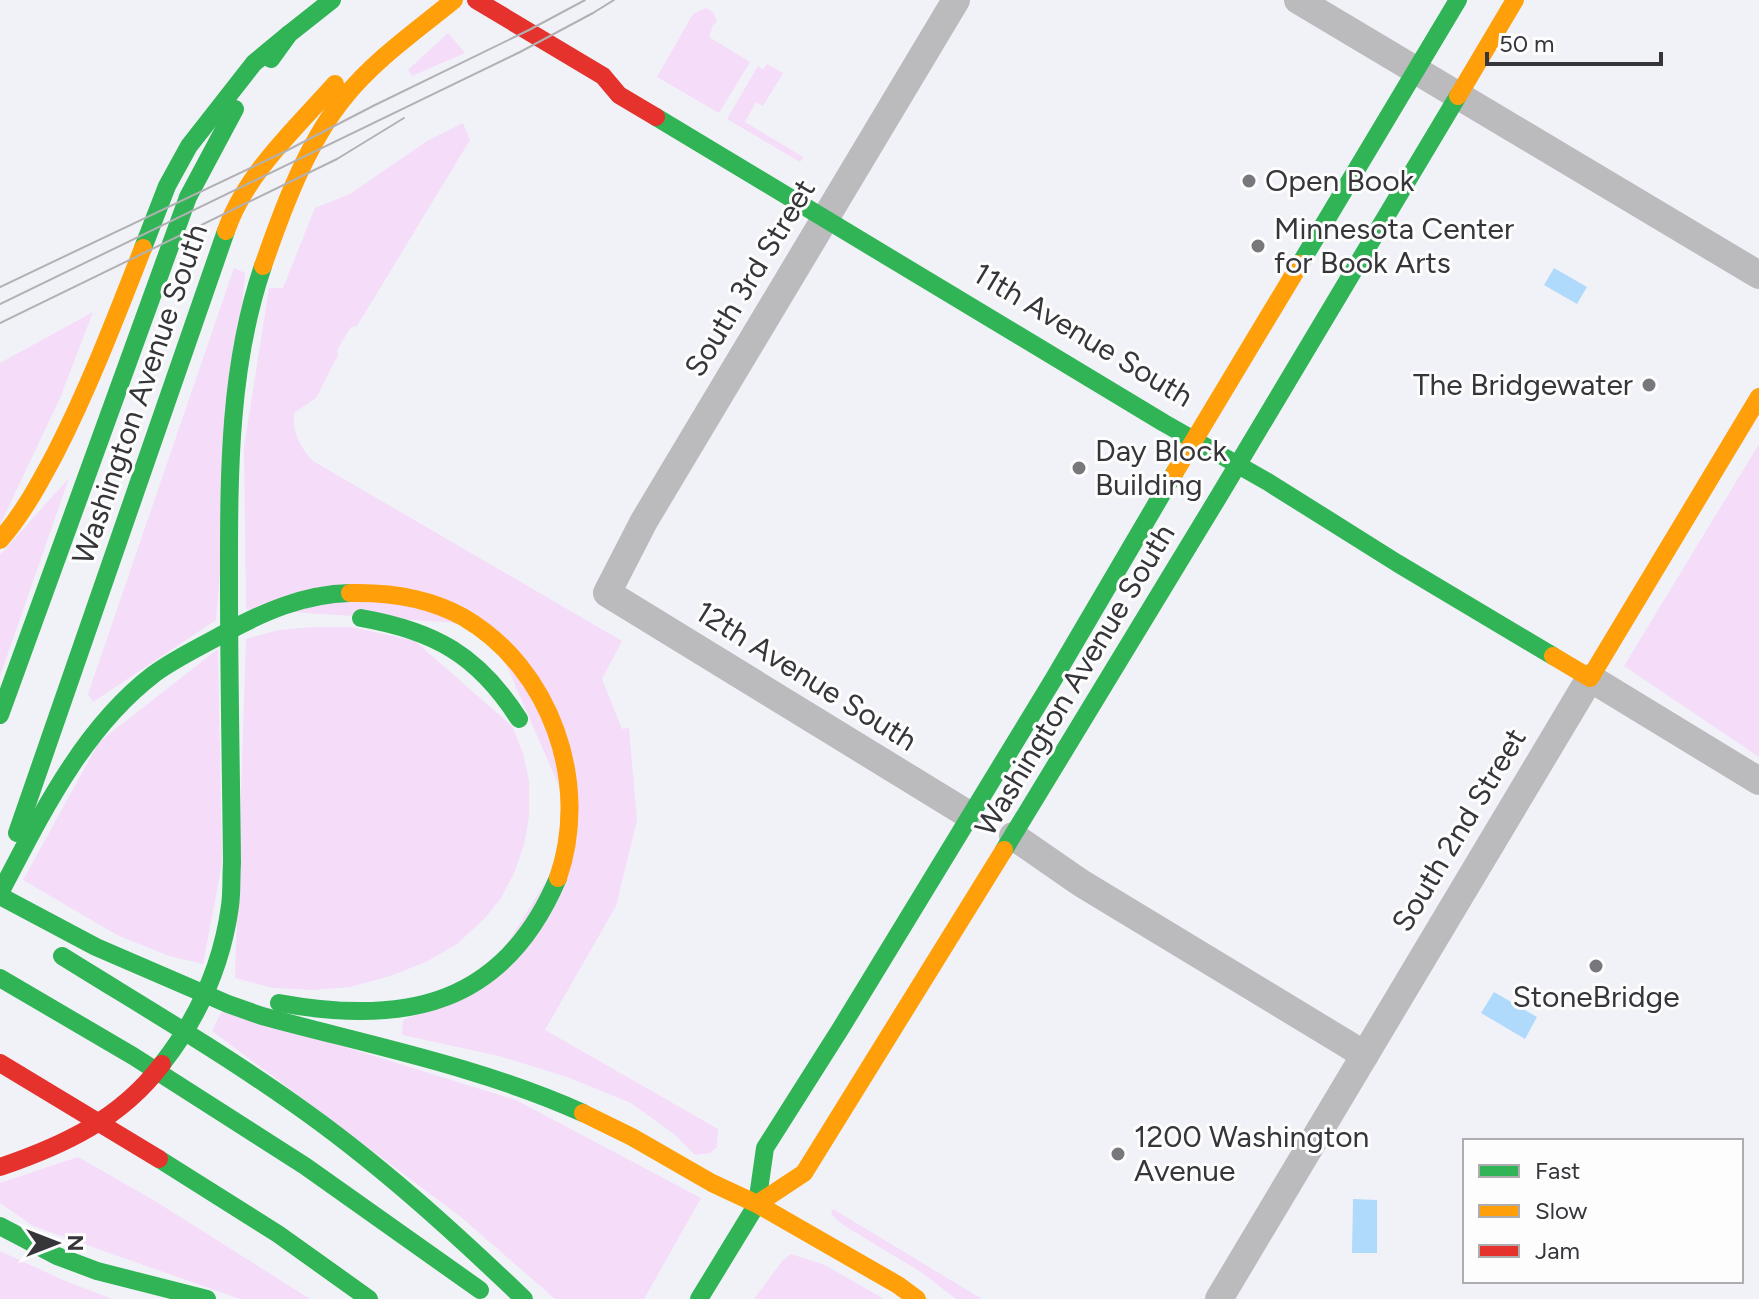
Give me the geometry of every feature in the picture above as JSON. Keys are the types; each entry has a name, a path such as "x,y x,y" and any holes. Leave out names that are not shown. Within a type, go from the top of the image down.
{"main road":[{"path":"0,540 41,480 76,412 167,186 189,146 254,63 332,0"},
{"path":"431,0 466,21"},
{"name":"Washington Avenue South","path":"0,881 233,211 259,169 338,80 384,40 445,0"},
{"path":"0,1167 66,1143 120,1108 162,1065 190,1025 210,983 230,905 230,441 236,383 249,315 256,288 299,176 331,116 372,69 454,0"},
{"name":"Washington Avenue South","path":"699,1299 757,1204 765,1148 1053,680 1458,0"},
{"name":"Washington Avenue South","path":"757,1204 804,1173 913,996 1010,826 1238,465 1515,0"},
{"name":"11th Avenue South","path":"482,3 603,76 619,95 824,220 1590,678"},
{"name":"Washington Avenue South","path":"0,715 188,197 234,111 289,34"},
{"name":"11th Avenue South","path":"589,93 619,95"},
{"name":"South 2nd Street","path":"1590,678 1759,397"},
{"path":"178,982 351,1014 396,1011 455,995 482,980 535,924 555,888 568,834 569,777 554,724 541,698 500,645 469,621 444,608 413,598 383,594 317,597 285,605 217,637 166,666 114,710 76,758 51,798 0,895 96,947 228,1004 541,1094 595,1118 712,1183 757,1204 917,1299"},
{"path":"217,637 264,624 310,618"},
{"path":"340,618 383,621 411,628 466,657 507,699 528,738"},
{"path":"1008,785 1034,736 1053,680"},
{"path":"913,996 973,873 969,815"},
{"path":"56,952 259,1079 311,1116 421,1204 524,1299"},
{"path":"0,978 133,1056 305,1166 492,1299"},
{"path":"279,1003 342,1003 394,992"},
{"path":"0,1063 278,1234 369,1299"},
{"path":"0,1226 57,1256 97,1271 207,1299"}],"street":[{"name":"South 3rd Street","path":"607,593 644,521 956,0"},
{"path":"1298,0 1759,275"},
{"name":"12th Avenue South","path":"607,593 969,815"},
{"name":"11th Avenue South","path":"1590,678 1759,781"},
{"name":"South 2nd Street","path":"1219,1299 1590,678"},
{"path":"1010,826 1081,883 1365,1055"}],"shaded area":[{"path":"706,8 714,13 717,22 709,37 750,62 719,113 657,77 693,14"},
{"path":"448,33 465,53 412,76 408,70"},
{"path":"767,64 783,73 763,106 756,102 745,122 803,157 800,162 727,119 758,66 763,70"},
{"path":"463,123 470,140 357,326 351,327 337,350 338,355 316,398 294,413 296,433 313,461 622,641 602,679 622,729 629,728 637,820 616,906 545,1030 718,1129 717,1147 710,1153 695,1155 675,1135 631,1103 567,1077 499,1056 402,1035 403,1020 477,992 578,830 489,625 246,609 244,447 269,288 283,288 315,208 350,194 427,141"},
{"path":"234,268 245,273 216,620 93,702 88,694"},
{"path":"93,312 60,398 0,525 0,363"},
{"path":"1759,444 1759,757 1624,666"},
{"path":"69,478 0,676 0,555"},
{"path":"352,627 415,641 512,726 523,753 529,781 529,817 524,845 501,898 457,944 426,962 350,987 311,990 273,988 235,978 246,639 279,630"},
{"path":"218,649 222,863 203,964 169,956 117,935 23,880 99,742"},
{"path":"223,1009 516,1100 701,1198 644,1299 555,1299 461,1217 212,1031"},
{"path":"78,1157 155,1201 310,1299 240,1299 33,1226 0,1203 0,1183"},
{"path":"833,1209 982,1299 956,1299 921,1272 843,1225 831,1214"},
{"path":"0,1251 63,1280 112,1299 0,1299"},
{"path":"791,1254 825,1265 884,1299 754,1299"}],"water":[{"path":"1554,268 1587,287 1577,304 1544,285"},
{"path":"1494,992 1537,1017 1525,1039 1481,1013"},
{"path":"1353,1199 1377,1200 1377,1253 1352,1253"}],"tram line":[{"path":"0,287 284,152 585,0"},
{"path":"0,304 520,52 614,0"},
{"path":"0,323 337,159 404,118"}],"traffic: fast":[{"path":"271,59 289,34 332,0"},
{"path":"1300,264 1458,0"},
{"path":"143,248 167,186 189,146 254,63 289,34"},
{"path":"1004,850 1458,96"},
{"path":"0,715 188,197 235,109"},
{"path":"656,117 1553,656"},
{"path":"17,833 226,231"},
{"path":"162,1064 187,1028 206,990 221,949 230,906 229,504 233,424 243,344 263,266"},
{"path":"699,1299 757,1204 765,1148 1053,680 1175,472"},
{"path":"0,893 65,775 105,720 128,696 171,663 238,626 300,601 350,593"},
{"path":"361,618 411,630 452,649 487,678 519,719"},
{"path":"279,1003 368,1011 408,1007 446,997 479,980 509,955 536,921 558,878"},
{"path":"0,896 96,947 228,1004 262,1016 465,1070 583,1113"},
{"path":"62,956 236,1064 324,1125 412,1196 524,1299"},
{"path":"0,978 133,1056 305,1166 480,1290"},
{"path":"159,1159 278,1234 369,1299"},
{"path":"0,1226 57,1256 97,1271 207,1299"}],"traffic: slow":[{"path":"263,266 296,179 330,117 368,71 454,0"},
{"path":"1458,96 1515,0"},
{"path":"226,231 259,171 335,84"},
{"path":"0,540 31,498 56,452 102,351 143,248"},
{"path":"1175,472 1300,264"},
{"path":"1553,656 1590,678 1759,397"},
{"path":"350,593 408,598 450,610 494,639 520,666 540,697 556,731 566,767 569,804 567,842 558,878"},
{"path":"757,1204 804,1173 1004,850"},
{"path":"583,1113 757,1204 917,1299"}],"traffic: jam":[{"path":"476,0 603,76 619,95 656,117"},
{"path":"0,1063 159,1159"},
{"path":"0,1167 46,1150 89,1128 128,1100 162,1064"}],"place":[{"name":"Open Book","path":"1249,181"},
{"name":"Minnesota Center for Book Arts","path":"1258,246"},
{"name":"The Bridgewater","path":"1649,385"},
{"name":"Day Block Building","path":"1079,468"},
{"name":"StoneBridge","path":"1596,966"},
{"name":"1200 Washington Avenue","path":"1118,1154"}]}
